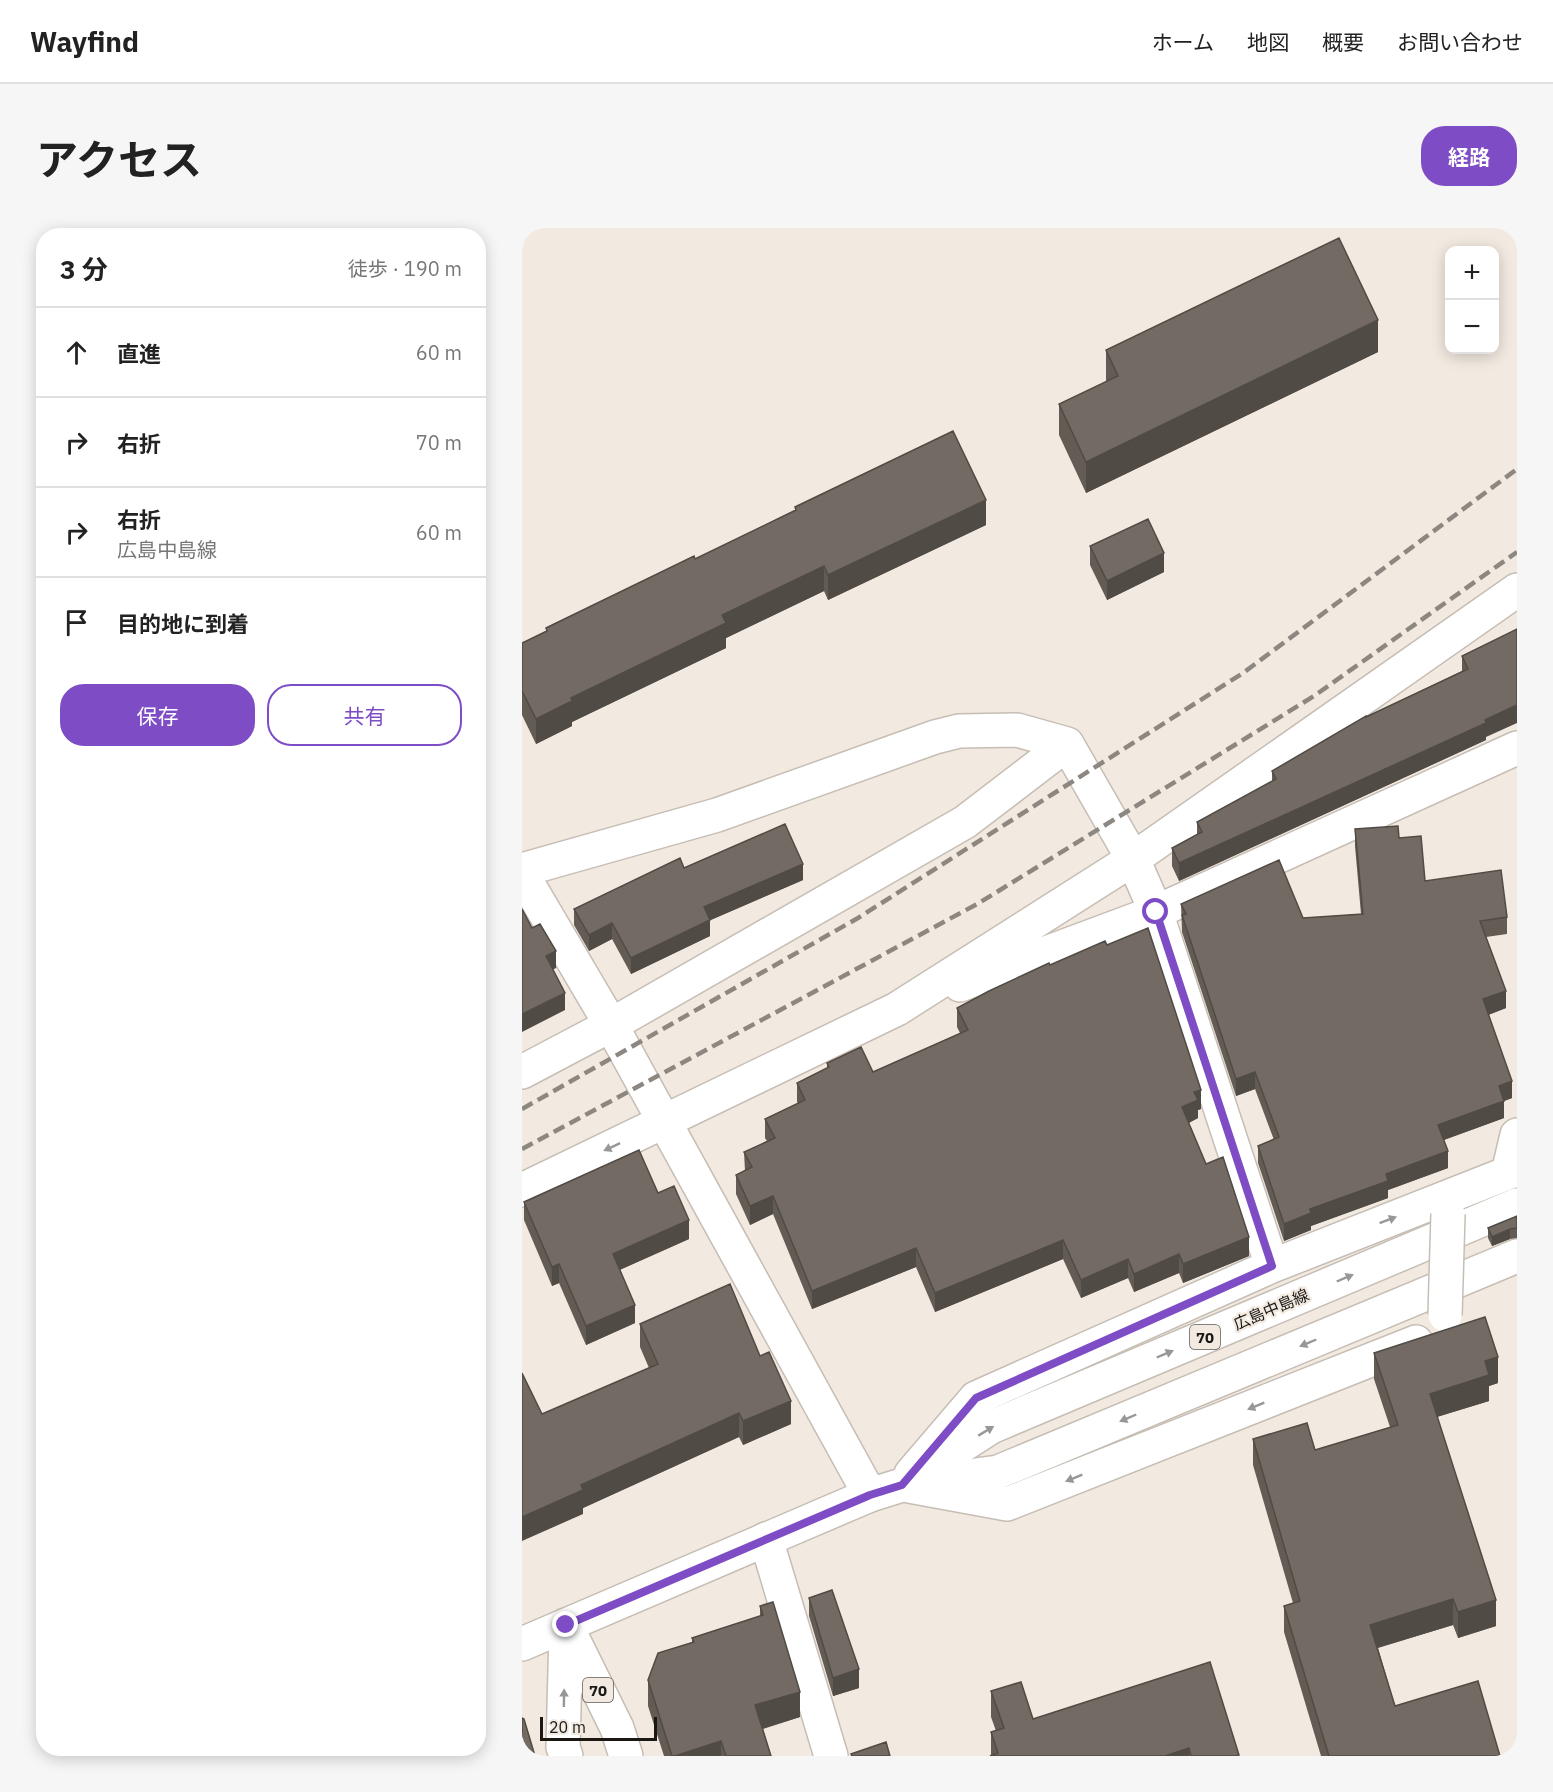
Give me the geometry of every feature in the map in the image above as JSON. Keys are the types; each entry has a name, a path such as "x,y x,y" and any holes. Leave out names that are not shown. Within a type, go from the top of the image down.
{"street":[{"path":"897,1009 1133,859 1517,590"},
{"path":"522,870 717,815 934,737 959,731 1017,730 1067,744 1133,859 1156,912 1272,1266"},
{"path":"522,1072 611,1025 965,822 1067,744"},
{"path":"522,1190 897,1009 1156,912 1517,748"},
{"path":"522,874 611,1025 870,1495"},
{"path":"902,1485 976,1398 1272,1266 1447,1206 1508,1173 1517,1135"},
{"name":"広島中島線","path":"902,1485 991,1427 1517,1205"},
{"path":"902,1485 1007,1504 1446,1323 1447,1206"},
{"name":"広島中島線","path":"522,1644 870,1495 902,1485 998,1472 1517,1256"},
{"path":"766,1539 831,1756"},
{"name":"70","path":"566,1625 563,1747 566,1756"},
{"name":"70","path":"566,1625 617,1728 626,1756"}],"building":[{"path":"1339,238 1378,320 1086,462 1059,404 1118,376 1106,350"},
{"path":"953,431 986,500 828,575 824,566 722,615 726,623 571,698 572,701 536,719 522,691 522,643 547,631 546,628 694,556 695,559 796,510 795,507"},
{"path":"1148,519 1164,553 1107,581 1090,546"},
{"path":"1517,629 1517,705 1485,720 1486,723 1179,863 1172,848 1202,832 1197,822 1276,779 1272,771 1366,716 1468,669 1462,656"},
{"path":"785,824 803,864 704,907 710,920 631,958 612,923 589,935 574,909 680,858 684,868"},
{"path":"1398,826 1399,838 1421,836 1425,881 1501,870 1507,917 1480,921 1506,991 1483,999 1512,1081 1499,1086 1504,1101 1438,1125 1448,1151 1386,1174 1388,1181 1310,1209 1311,1213 1284,1224 1258,1146 1279,1137 1255,1072 1236,1079 1182,915 1186,914 1181,904 1279,860 1303,918 1363,914 1355,829"},
{"path":"522,909 532,928 540,924 556,951 546,956 565,993 522,1014"},
{"path":"1148,928 1201,1090 1194,1092 1198,1100 1182,1107 1206,1164 1223,1157 1249,1237 1183,1264 1179,1254 1134,1274 1128,1259 1081,1280 1063,1240 935,1293 916,1248 812,1291 773,1196 750,1206 736,1175 752,1167 744,1152 775,1138 765,1119 805,1100 797,1083 829,1067 827,1063 861,1047 873,1072 968,1030 957,1008 989,991 1049,963 1050,965 1105,941 1107,945"},
{"path":"639,1150 658,1193 674,1186 689,1220 613,1254 635,1305 586,1326 559,1264 552,1267 524,1202"},
{"path":"1517,1216 1517,1228 1492,1237 1488,1228"},
{"path":"730,1284 760,1356 769,1352 791,1401 743,1421 739,1413 581,1485 583,1490 522,1517 522,1373 542,1414 658,1364 640,1324"},
{"path":"1485,1317 1498,1357 1485,1361 1489,1375 1430,1394 1496,1600 1458,1612 1453,1599 1370,1625 1395,1706 1478,1681 1500,1756 1329,1756 1284,1606 1300,1601 1253,1439 1307,1423 1315,1450 1398,1425 1374,1353"},
{"path":"832,1590 859,1669 833,1678 809,1598"},
{"path":"773,1602 800,1692 755,1705 771,1756 726,1756 721,1741 672,1756 648,1680 658,1653 694,1642 692,1638 763,1615 760,1606"},
{"path":"1210,1662 1239,1755 1191,1756 1189,1748 1165,1756 990,1756 998,1753 991,1732 1004,1728 991,1691 1021,1682 1033,1719"},
{"path":"522,1718 524,1719 535,1756 522,1756"},
{"path":"886,1742 890,1756 852,1756 851,1754"}],"railway":[{"path":"522,1109 858,918 1243,673 1517,469"},
{"path":"522,1149 979,903 1314,696 1517,552"}],"route":[{"path":"566,1625 870,1495 902,1485 976,1398 1272,1266 1156,912"}]}
